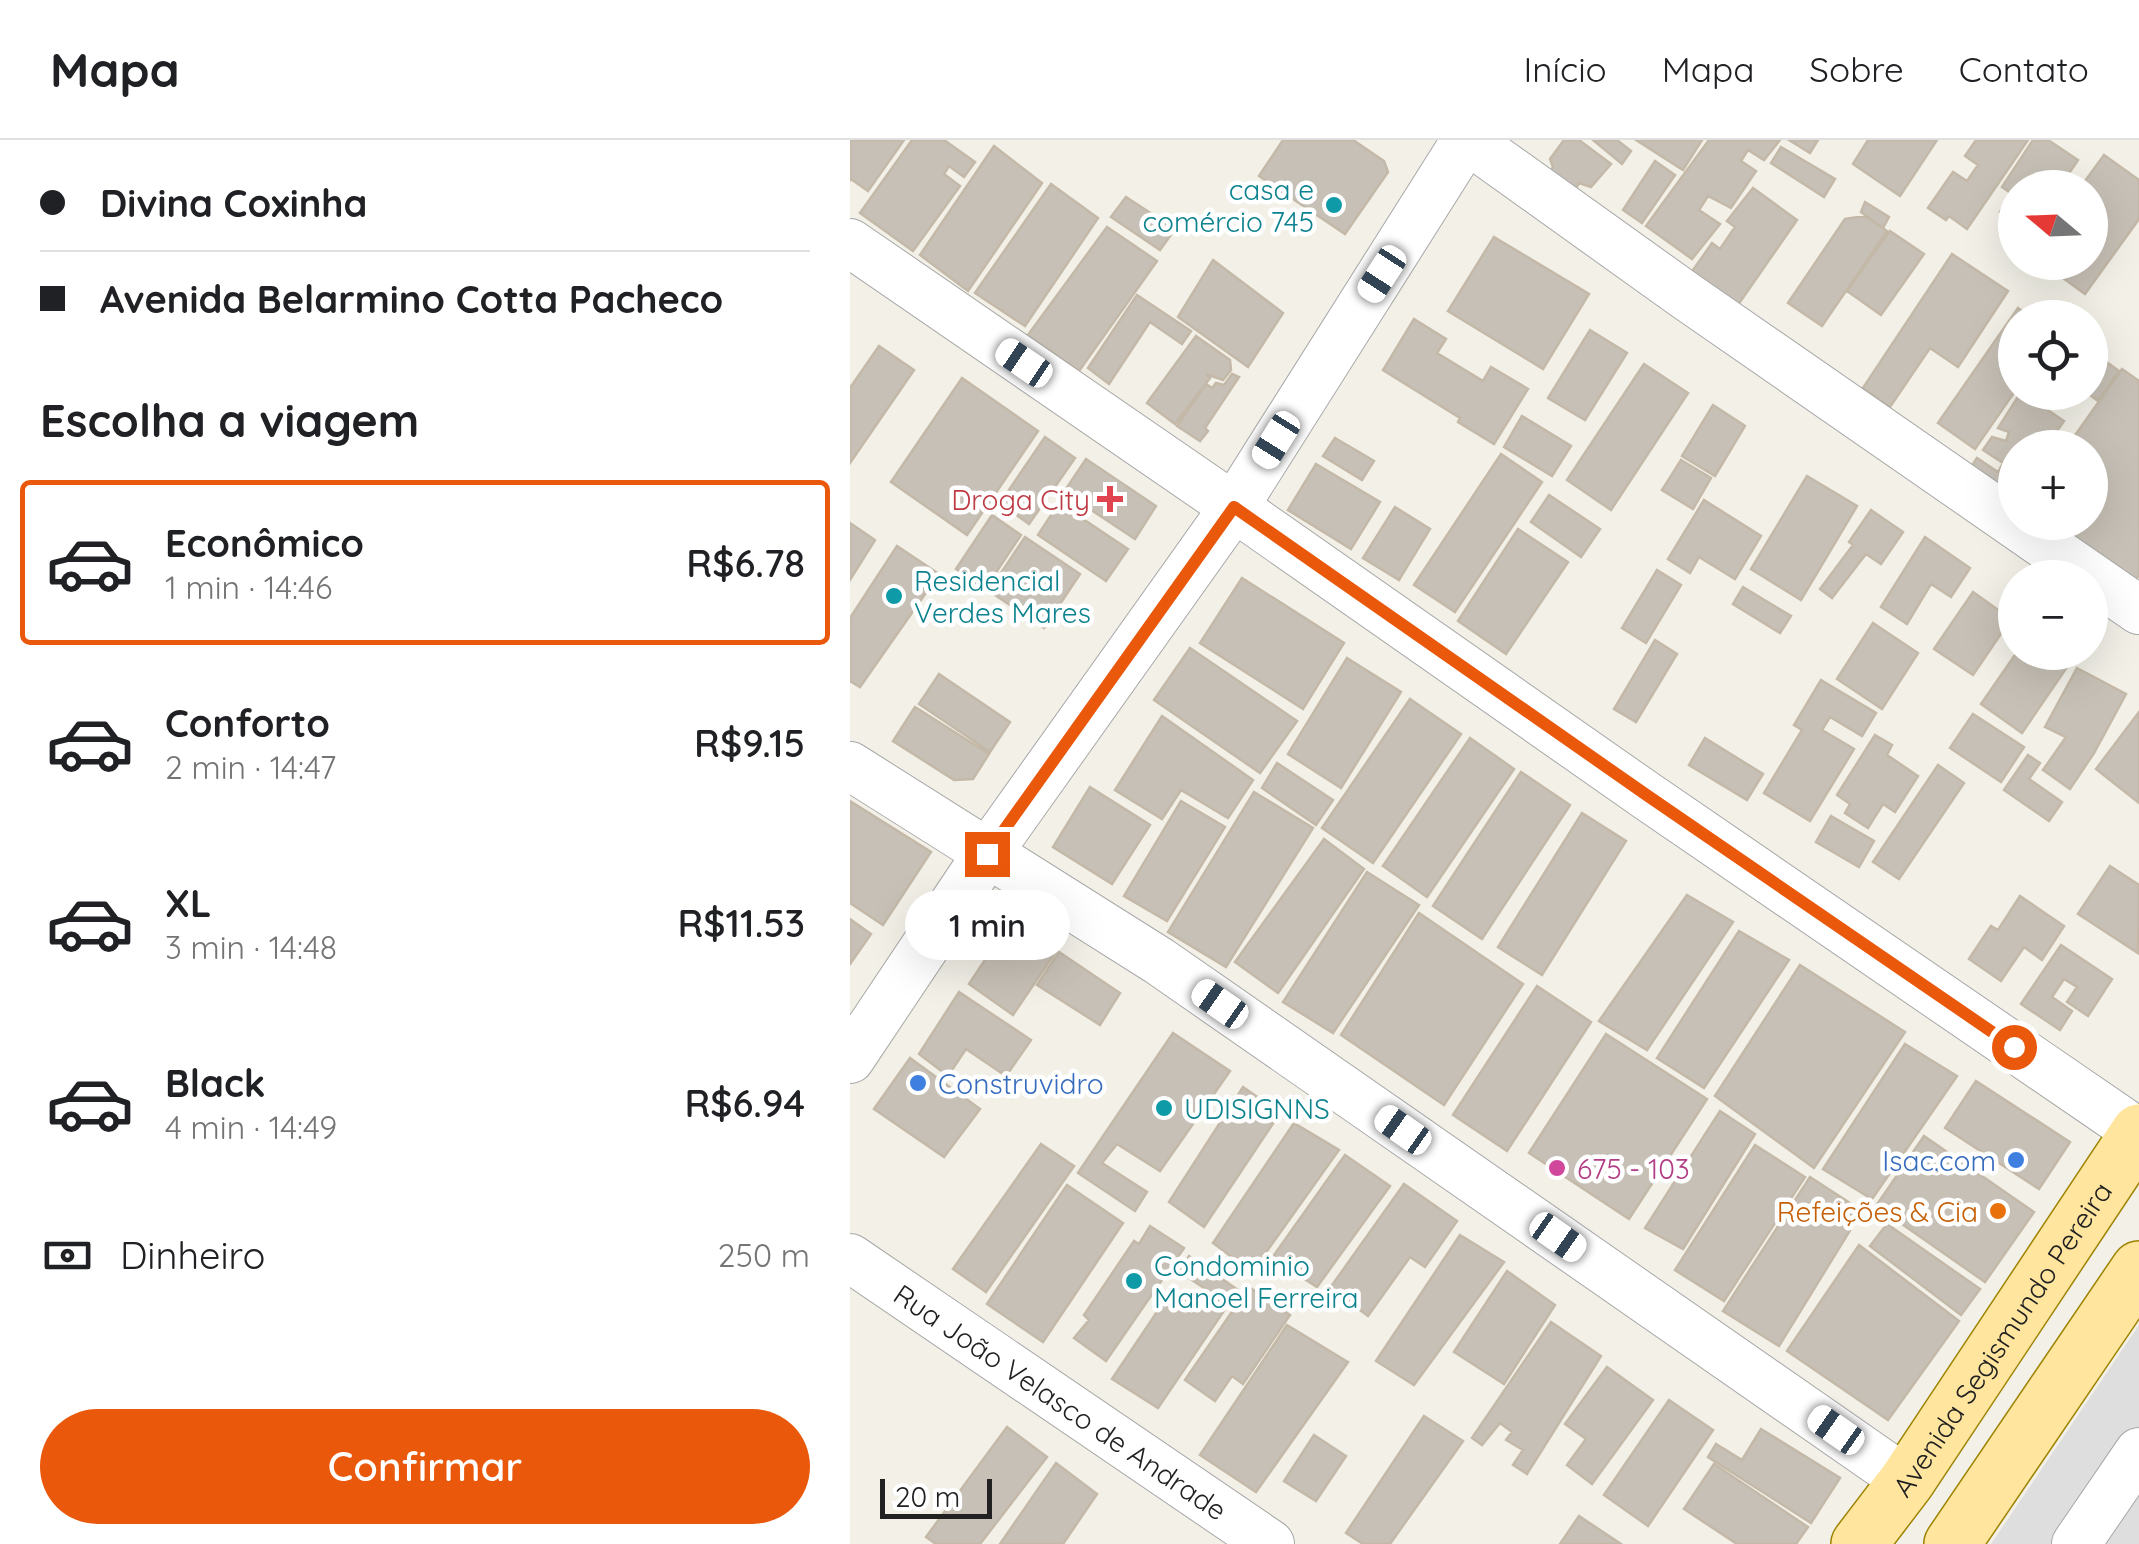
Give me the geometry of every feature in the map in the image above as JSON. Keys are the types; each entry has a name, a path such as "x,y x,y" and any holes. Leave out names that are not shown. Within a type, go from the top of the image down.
{"main road":[{"name":"Avenida Segismundo Pereira","path":"1859,1544 1907,1481 2139,1133"},
{"path":"1952,1544 2139,1269"}],"street":[{"path":"850,1059 987,854 1234,507 1467,140 2139,610"},
{"path":"850,244 2139,1133"},
{"path":"850,766 1175,972 1907,1481"},
{"name":"Rua João Velasco de Andrade","path":"850,1258 1270,1544"},
{"path":"2076,1544 2139,1452"}],"shaded area":[{"path":"2139,1325 2139,1544 1991,1544"}],"building":[{"path":"850,140 904,140 868,191 850,181"},
{"path":"912,140 944,140 975,162 964,177 949,166 944,174 960,186 913,251 860,213"},
{"name":"casa e comércio 745","path":"1283,140 1353,140 1384,161 1388,172 1345,234 1259,176"},
{"path":"1564,140 1579,140 1611,164 1591,187 1579,183 1572,195 1545,183 1553,167 1550,159"},
{"path":"1593,140 1617,140 1631,151 1622,164"},
{"path":"1636,140 1702,140 1683,170"},
{"path":"1709,140 1780,140 1764,160 1748,150 1741,161 1756,171 1731,208 1708,196 1699,210 1720,224 1692,259 1646,226"},
{"path":"1789,140 1818,140 1810,153"},
{"path":"1868,140 1937,140 1900,196 1853,164"},
{"path":"1976,140 2028,140 2007,170 1998,170 1998,184 1967,229 1928,208 1953,172 1967,181 1978,165 1965,156"},
{"path":"2033,140 2048,140 2078,160 2071,170 2013,170"},
{"path":"994,146 1042,183 968,291 920,255"},
{"path":"1781,147 1835,179 1824,197 1771,163"},
{"path":"2104,155 2139,180 2139,219 2108,262 2108,170 2093,170"},
{"path":"1655,161 1675,175 1642,223 1623,210"},
{"path":"1051,184 1098,218 1025,326 975,293"},
{"path":"1753,188 1797,220 1731,315 1686,280 1712,243 1720,249 1735,227 1727,221"},
{"path":"1126,197 1175,229 1160,250 1111,217"},
{"path":"1865,202 1889,217 1883,228 1861,212"},
{"path":"1865,216 1887,231 1822,326 1788,303 1845,219"},
{"path":"1107,227 1157,261 1079,371 1028,335"},
{"path":"1890,231 1924,254 1881,315 1847,291"},
{"path":"1494,237 1589,294 1543,369 1448,311"},
{"path":"1952,254 2008,291 1998,300 1998,306 1958,367 1930,348 1890,407 1863,388"},
{"path":"1213,260 1283,313 1248,367 1178,317"},
{"path":"2066,280 2095,280 2085,294"},
{"path":"1137,295 1191,331 1182,344 1150,322 1109,384 1088,368"},
{"path":"1414,319 1446,339 1437,353 1483,381 1491,367 1528,389 1494,444 1383,370"},
{"path":"1590,330 1627,353 1585,420 1548,398"},
{"path":"1196,336 1230,360 1231,370 1223,380 1206,374 1210,378 1175,424 1147,403"},
{"path":"1998,337 1998,410 2002,410 1975,449 1938,423"},
{"path":"879,346 914,370 850,463 850,388"},
{"path":"2108,363 2119,371 2108,387"},
{"path":"1644,364 1688,393 1611,510 1567,480"},
{"path":"2122,369 2139,381 2139,575 2133,584 2108,566 2108,560 2099,560 2071,540 2108,540 2108,430 2079,430 2093,410 2108,410 2108,389"},
{"path":"1232,374 1239,377 1200,441 1177,426 1206,384 1212,388 1216,383 1224,385"},
{"path":"962,378 1038,431 967,535 891,482"},
{"path":"1713,405 1745,426 1715,476 1682,456"},
{"path":"2010,410 2048,410 2064,421 2058,430 1998,428"},
{"path":"1522,416 1571,446 1552,476 1504,447"},
{"path":"1045,437 1075,458 1029,524 1000,503"},
{"path":"1992,437 1998,439 1998,460 1983,450"},
{"path":"1335,438 1374,461 1362,480 1323,456"},
{"path":"1501,454 1542,482 1455,612 1414,585"},
{"path":"1977,458 1998,472 1998,485 1971,467"},
{"name":"Droga City","path":"1086,459 1156,506 1135,539 1064,492"},
{"path":"1681,460 1711,478 1693,509 1662,490"},
{"path":"1316,464 1380,502 1351,549 1288,510"},
{"path":"1807,476 1857,506 1801,600 1751,569"},
{"path":"1549,495 1600,529 1581,557 1531,522"},
{"path":"1704,500 1761,536 1735,579 1699,557 1690,573 1668,559"},
{"path":"1059,503 1128,549 1106,581 1038,535"},
{"path":"1395,507 1430,529 1399,580 1363,558"},
{"path":"1871,510 1903,532 1881,564 1866,554 1832,598 1820,589 1853,545 1849,542"},
{"path":"992,515 1021,535 985,589 956,569"},
{"path":"850,523 875,540 850,580"},
{"path":"1518,529 1568,562 1506,654 1458,621"},
{"path":"1025,537 1080,574 1044,628 989,591"},
{"path":"1925,537 1970,568 1951,597 1931,584 1907,624 1881,607"},
{"name":"Residencial Verdes Mares","path":"897,546 939,574 860,687 850,681 850,618"},
{"path":"1657,570 1681,585 1646,643 1622,628"},
{"path":"1242,578 1344,643 1303,709 1200,643"},
{"path":"1743,587 1791,616 1780,633 1733,604"},
{"path":"1973,592 1998,610 1998,638 1973,675 1934,649"},
{"path":"1873,623 1918,653 1882,709 1837,679"},
{"path":"1655,640 1677,654 1636,722 1614,709"},
{"path":"1190,648 1297,721 1260,773 1154,700"},
{"path":"1347,658 1401,692 1341,788 1288,754"},
{"path":"2005,670 2065,670 2022,733 1981,704"},
{"path":"2076,670 2126,694 2070,789 2043,770 2066,737 2045,727"},
{"path":"939,674 1010,722 990,752 919,704"},
{"path":"1821,680 1876,713 1862,736 1830,717 1822,730 1854,749 1810,821 1764,793 1802,730 1794,725"},
{"path":"1410,699 1461,734 1373,863 1322,828"},
{"path":"915,707 989,754 973,779 954,780 893,741"},
{"path":"2139,712 2139,803 2096,769"},
{"path":"1973,714 2024,747 2001,782 1950,748"},
{"path":"1162,716 1253,780 1228,818 1181,790 1162,819 1115,790"},
{"path":"1875,735 1892,745 1887,755 1918,776 1895,812 1883,804 1868,828 1845,813 1850,804 1837,795"},
{"path":"1470,738 1514,769 1427,897 1383,866"},
{"path":"1705,738 1763,774 1747,800 1689,765"},
{"path":"2028,755 2040,763 2029,779 2062,802 2049,821 2004,790"},
{"path":"1277,763 1333,800 1316,825 1262,788"},
{"path":"1938,765 1964,783 1899,879 1873,862"},
{"path":"1521,772 1570,805 1482,939 1433,906"},
{"path":"1090,787 1150,825 1112,884 1053,847"},
{"path":"1254,792 1313,828 1226,967 1168,932"},
{"path":"850,801 931,852 883,925 850,903"},
{"path":"1181,801 1225,827 1167,921 1124,896"},
{"path":"1582,813 1626,841 1542,975 1498,947"},
{"path":"1831,816 1874,841 1859,867 1816,842"},
{"path":"1324,839 1364,869 1278,993 1235,962"},
{"path":"2110,866 2139,885 2138,953 2078,914"},
{"path":"1367,872 1419,905 1333,1033 1283,1002"},
{"path":"1687,895 1733,922 1647,1050 1599,1021"},
{"path":"2020,896 2064,926 2042,960 2024,947 2001,981 1969,959 1991,926 1998,930"},
{"path":"1419,913 1523,984 1444,1105 1341,1035"},
{"path":"850,919 871,934 850,964"},
{"path":"1012,919 1057,950 1013,1015 969,984"},
{"path":"1739,931 1789,960 1704,1088 1657,1058"},
{"path":"2061,945 2112,979 2088,1016 2067,1002 2077,987 2064,979 2052,997 2072,1011 2060,1030 2021,1004"},
{"path":"1059,952 1120,993 1100,1025 1037,985"},
{"path":"1800,965 1905,1032 1814,1168 1715,1096"},
{"path":"1537,986 1591,1022 1507,1151 1453,1115"},
{"path":"959,992 1031,1040 1006,1076 966,1049 948,1076 919,1054"},
{"name":"UDISIGNNS","path":"1173,1033 1230,1071 1160,1171 1117,1144 1102,1163 1147,1192 1135,1211 1078,1173"},
{"path":"1606,1034 1707,1099 1629,1219 1529,1153"},
{"path":"1905,1044 1957,1076 1872,1199 1823,1169"},
{"name":"Construvidro","path":"910,1058 980,1109 944,1157 874,1109"},
{"path":"1976,1081 2070,1142 2039,1189 1945,1128"},
{"path":"1243,1087 1280,1113 1204,1227 1169,1202"},
{"path":"1720,1111 1755,1134 1683,1249 1645,1228"},
{"path":"1294,1123 1339,1150 1252,1272 1213,1243"},
{"path":"1924,1136 2034,1212 1985,1282 1876,1206"},
{"path":"1041,1144 1074,1166 986,1292 953,1269"},
{"path":"1755,1145 1805,1177 1724,1301 1675,1270"},
{"path":"1345,1155 1390,1186 1317,1287 1272,1258"},
{"path":"1810,1177 1862,1211 1779,1346 1723,1311"},
{"path":"1404,1184 1457,1221 1425,1267 1410,1257 1368,1316 1330,1288"},
{"path":"1067,1185 1123,1223 1043,1342 987,1304"},
{"path":"1887,1224 1980,1289 1961,1315 1870,1246"},
{"name":"Condominio Manoel Ferreira","path":"1150,1226 1184,1248 1106,1361 1074,1338 1089,1320 1084,1315 1134,1241 1139,1244"},
{"path":"1460,1235 1504,1262 1414,1385 1376,1361"},
{"path":"1859,1245 1959,1321 1888,1420 1787,1351"},
{"path":"1189,1256 1238,1290 1158,1408 1112,1379 1171,1291 1194,1307 1204,1288 1180,1272"},
{"path":"1507,1271 1555,1305 1504,1384 1454,1352"},
{"path":"1249,1287 1290,1315 1243,1384 1232,1376 1215,1401 1185,1380"},
{"path":"1551,1322 1601,1356 1527,1474 1513,1465 1523,1450 1506,1440 1512,1432 1500,1423 1482,1445 1472,1438"},
{"path":"1287,1325 1348,1362 1256,1492 1200,1455"},
{"path":"1607,1367 1653,1400 1592,1484 1567,1465 1586,1439 1565,1424"},
{"path":"1669,1400 1713,1430 1648,1526 1604,1495"},
{"path":"1424,1416 1463,1441 1390,1544 1363,1544 1346,1533"},
{"path":"1007,1427 1047,1457 980,1544 936,1544 926,1537"},
{"path":"1761,1429 1840,1478 1811,1523 1708,1457 1716,1444 1742,1460"},
{"path":"1314,1435 1346,1456 1316,1501 1284,1481"},
{"path":"1056,1463 1097,1494 1063,1544 1000,1544"},
{"path":"1714,1464 1808,1527 1796,1544 1737,1544 1684,1509"},
{"path":"1579,1516 1621,1544 1560,1544"}],"place":[{"name":"casa e comércio 745","path":"1334,205"},
{"name":"Droga City","path":"1110,499"},
{"name":"Residencial Verdes Mares","path":"894,596"},
{"name":"Construvidro","path":"918,1083"},
{"name":"UDISIGNNS","path":"1164,1108"},
{"name":"Isac.com","path":"2016,1160"},
{"name":"675 - 103","path":"1557,1168"},
{"name":"Refeições & Cia","path":"1998,1211"},
{"name":"Condominio Manoel Ferreira","path":"1134,1281"}],"route":[{"path":"987,854 1234,507 2014,1047"}]}
